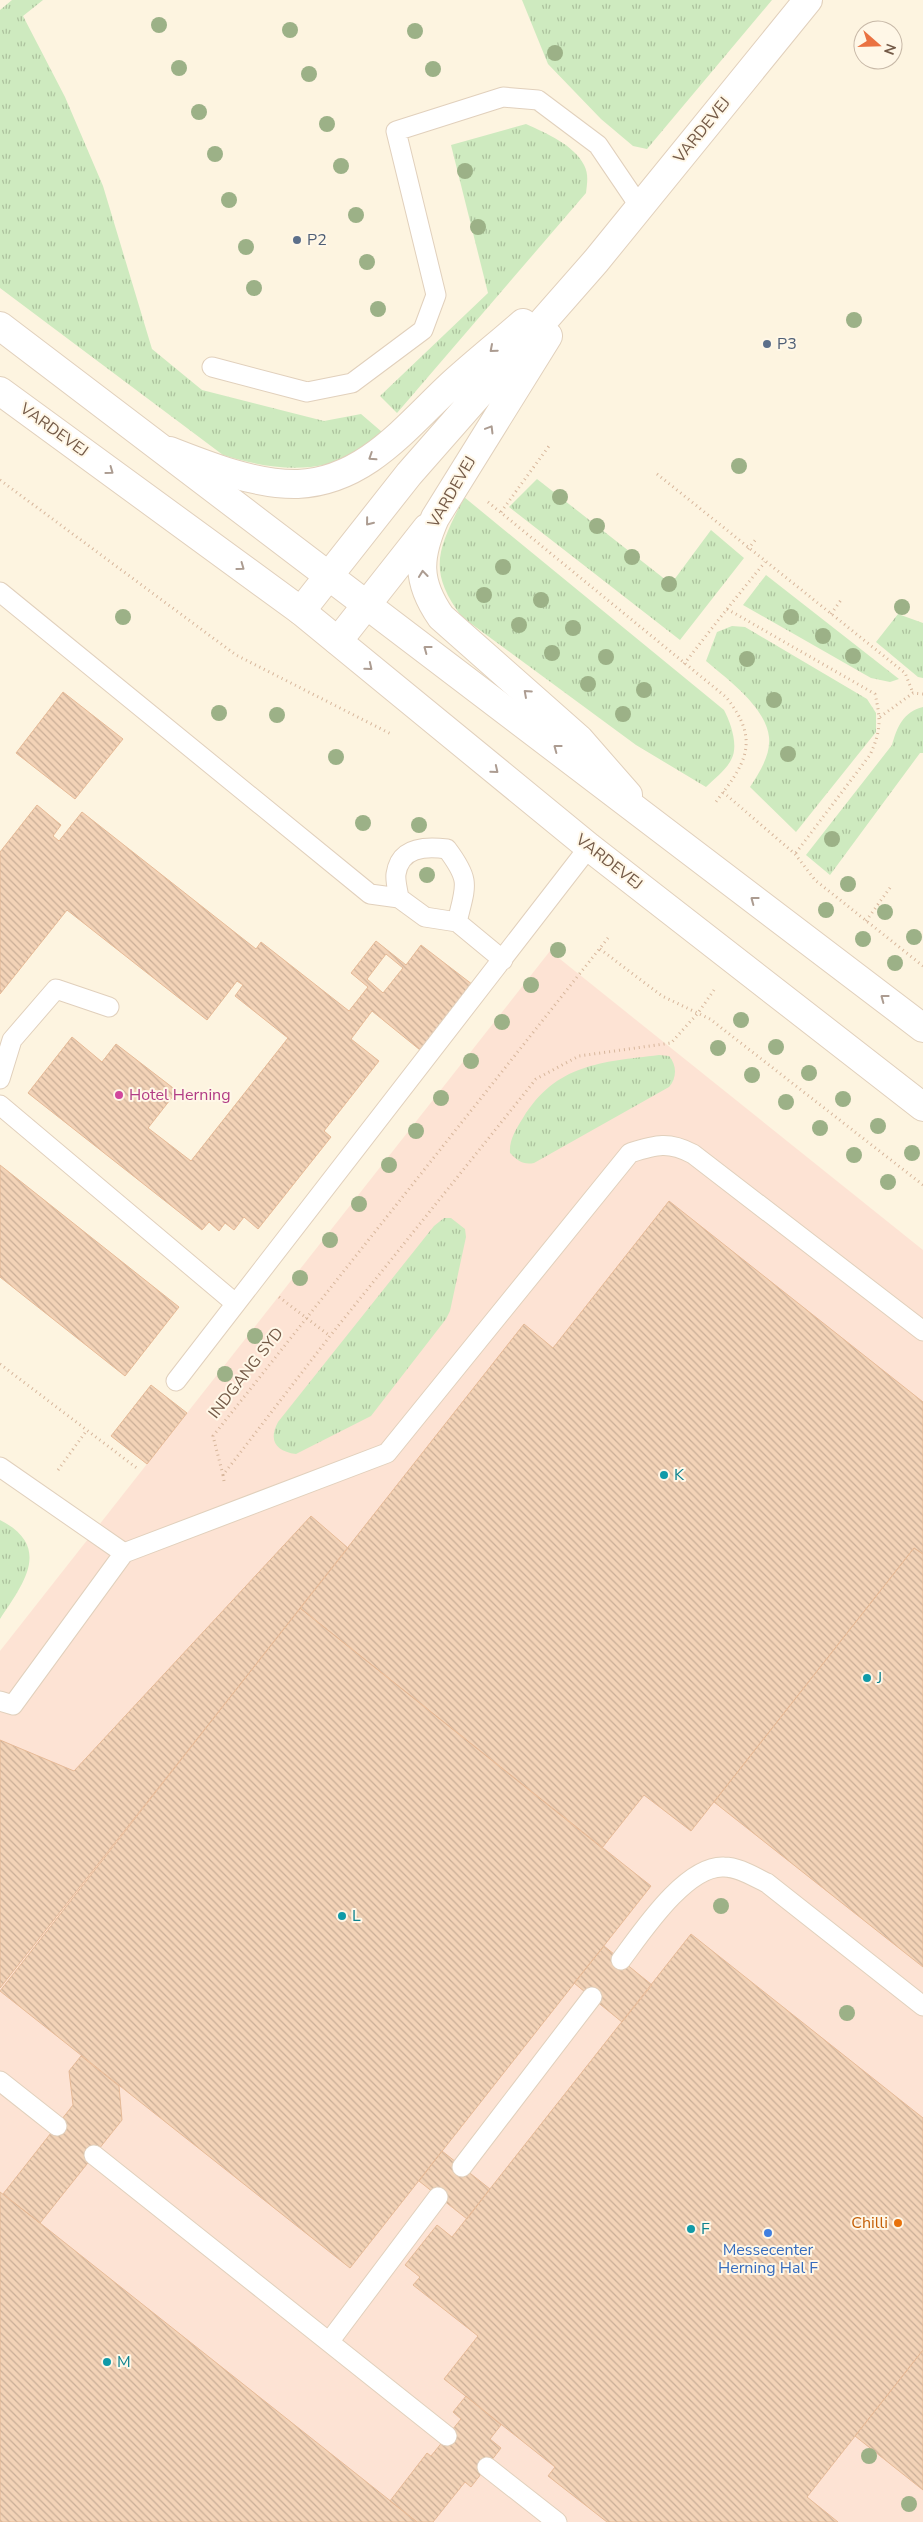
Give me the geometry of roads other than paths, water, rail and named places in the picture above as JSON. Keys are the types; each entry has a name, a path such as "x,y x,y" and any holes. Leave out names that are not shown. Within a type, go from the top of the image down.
{"street":[{"name":"VARDEVEJ","path":"301,611 409,474 596,260 808,0"},
{"name":"VARDEVEJ","path":"159,447 213,468 273,481 298,484 332,478 360,465 383,450 450,386 596,260"},
{"name":"VARDEVEJ","path":"596,260 435,518 425,541 422,559 422,578 427,594 437,611 578,739 646,816"},
{"name":"VARDEVEJ","path":"0,326 329,574 923,1028"},
{"name":"VARDEVEJ","path":"0,391 301,611 589,847 923,1107"},
{"path":"338,641 366,603 435,518"}],"lane":[{"path":"212,367 307,392 352,383 423,330 436,295 396,131 503,98 538,100 598,145 640,207"},
{"path":"0,592 370,894 399,898 425,916 457,922 503,960"},
{"path":"399,898 396,874 401,860 413,849 428,846 446,849 462,869 465,889 457,922"},
{"path":"176,1381 589,847"},
{"path":"0,1079 12,1040 56,990 109,1007"},
{"path":"0,1105 236,1303"},
{"path":"0,1701 13,1705 124,1553 387,1453 630,1153 659,1144 679,1147 693,1154 923,1331"},
{"path":"0,1467 124,1553"},
{"path":"621,1960 677,1891 698,1875 714,1868 725,1866 768,1883 923,2006"},
{"path":"462,2167 592,1997"},
{"path":"0,2081 57,2126"},
{"path":"94,2155 448,2436"},
{"path":"329,2342 438,2197"},
{"path":"486,2467 557,2522"}],"place":[{"name":"P2","path":"297,240"},
{"name":"P3","path":"767,344"},
{"name":"Hotel Herning","path":"119,1095"},
{"name":"K","path":"664,1475"},
{"name":"J","path":"867,1678"},
{"name":"L","path":"342,1916"},
{"name":"Chilli","path":"898,2223"},
{"name":"F","path":"691,2229"},
{"name":"Messecenter Herning Hal F","path":"768,2233"},
{"name":"M","path":"107,2362"}]}
